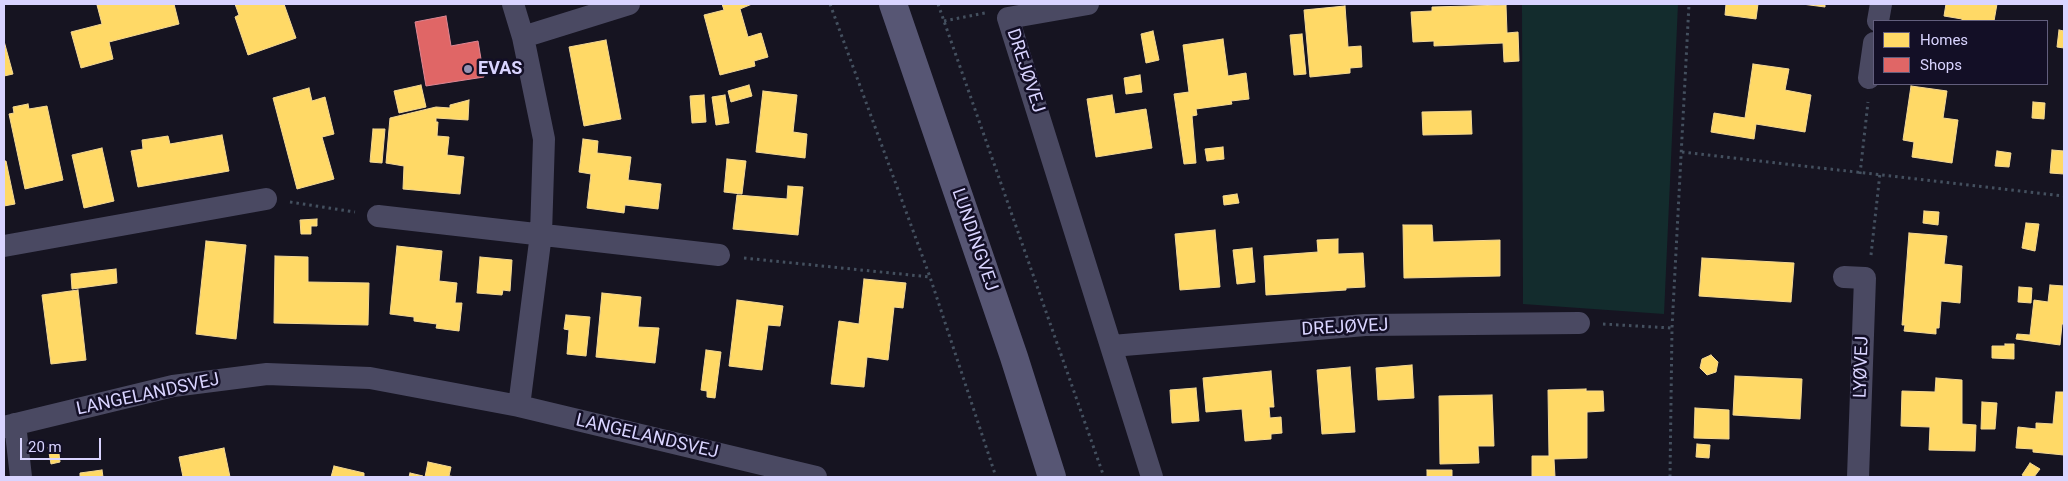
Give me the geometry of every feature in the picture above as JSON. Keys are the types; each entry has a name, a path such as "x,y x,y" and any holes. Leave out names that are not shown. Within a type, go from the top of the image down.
{"street":[{"path":"514,4 523,37 544,139 541,234 519,406"},
{"path":"523,37 629,4"},
{"name":"LUNDINGVEJ","path":"893,4 1011,348 1052,477"},
{"name":"DREJØVEJ","path":"1088,4 1008,18 1152,477"},
{"path":"1878,20 1881,4"},
{"path":"1869,78 1873,50"},
{"path":"4,246 266,199"},
{"path":"378,216 719,255"},
{"name":"LYØVEJ","path":"1854,277 1858,477"},
{"name":"DREJØVEJ","path":"1112,346 1365,325 1578,323"},
{"name":"LANGELANDSVEJ","path":"21,477 10,426 173,386 268,374 370,378 519,406 774,472 816,477"}],"path":[{"path":"830,4 930,277 996,477"},
{"path":"938,4 1104,477"},
{"path":"1670,477 1672,328 1689,4"},
{"path":"944,21 982,13 1008,18"},
{"path":"1860,174 1869,99 1869,78"},
{"path":"1682,152 1860,174 1880,173 2064,196"},
{"path":"1854,277 1870,262 1880,173"},
{"path":"266,199 378,216"},
{"path":"719,255 930,277"},
{"path":"1578,323 1672,328"}],"green space":[{"path":"1522,4 1678,4 1664,314 1523,304"}],"building: Homes":[{"path":"174,4 179,24 109,42 113,59 81,68 71,32 102,24 97,5"},
{"path":"235,4 284,4 296,38 248,55 235,17 239,15"},
{"path":"722,4 752,4 740,9 748,37 761,33 768,57 754,61 755,66 720,75 704,15 724,10"},
{"path":"1726,4 1758,4 1756,19 1725,15"},
{"path":"1802,4 1825,4 1825,7"},
{"path":"1946,4 1997,4 1994,20 1962,20 1944,16"},
{"path":"1506,5 1507,33 1518,32 1519,61 1504,62 1503,43 1434,46 1434,41 1413,42 1411,12 1432,11 1432,7"},
{"path":"1345,6 1348,47 1361,46 1362,67 1350,68 1350,73 1310,77 1304,10"},
{"path":"2059,30 2064,31 2064,48 2057,47"},
{"path":"1153,31 1159,60 1146,63 1141,34"},
{"path":"1302,34 1306,74 1294,75 1290,35"},
{"path":"1223,39 1228,76 1246,73 1249,99 1231,101 1232,104 1196,109 1197,115 1192,116 1196,163 1184,164 1174,94 1189,92 1183,45"},
{"path":"606,40 621,119 584,126 569,47"},
{"path":"4,41 13,74 4,76"},
{"path":"1753,64 1789,69 1785,90 1811,95 1805,132 1756,124 1754,139 1711,132 1714,113 1745,118"},
{"path":"1140,75 1142,92 1126,94 1124,78"},
{"path":"421,85 426,107 399,113 394,91"},
{"path":"749,85 752,96 731,102 728,91"},
{"path":"1911,86 1947,91 1943,118 1958,120 1952,163 1912,157 1914,142 1903,140"},
{"path":"309,88 312,101 325,97 334,134 322,137 334,179 297,189 273,98"},
{"path":"763,91 797,95 793,132 807,134 805,158 756,152"},
{"path":"704,95 706,122 692,123 690,96"},
{"path":"725,95 729,123 716,125 712,97"},
{"path":"1112,95 1115,114 1146,109 1152,148 1096,157 1087,99"},
{"path":"469,100 468,120 436,118 436,122 438,122 437,136 449,137 447,155 464,157 460,194 403,189 404,166 386,163 390,118 436,107 450,108 450,105"},
{"path":"2033,102 2045,103 2044,119 2032,118"},
{"path":"28,104 29,109 47,106 63,180 25,189 9,114 14,113 13,107"},
{"path":"1471,111 1472,134 1423,135 1422,112"},
{"path":"373,129 385,129 382,163 370,162"},
{"path":"222,135 229,171 138,187 131,151 143,149 142,140 168,136 170,144"},
{"path":"583,139 598,141 597,153 631,157 628,180 661,184 658,209 625,205 624,213 587,208 591,174 579,172"},
{"path":"1223,147 1224,159 1207,161 1205,149"},
{"path":"102,148 114,201 84,208 72,155"},
{"path":"2052,150 2064,151 2064,174 2050,173"},
{"path":"1997,151 2011,153 2009,167 1995,166"},
{"path":"727,159 746,161 742,194 724,192"},
{"path":"4,161 6,161 15,204 4,206"},
{"path":"788,186 803,187 798,235 733,229 737,195 787,199"},
{"path":"1237,194 1239,203 1224,205 1223,196"},
{"path":"1924,211 1939,212 1938,225 1923,223"},
{"path":"317,219 317,226 311,226 311,234 301,234 300,220"},
{"path":"2026,223 2039,224 2035,251 2022,248"},
{"path":"1403,225 1432,225 1433,242 1500,240 1500,276 1404,278"},
{"path":"1215,230 1220,287 1180,290 1175,234"},
{"path":"1909,233 1947,236 1944,264 1962,266 1960,303 1941,301 1939,328 1936,328 1936,334 1904,331 1905,325 1902,325"},
{"path":"1338,239 1338,254 1363,253 1365,287 1266,295 1264,256 1318,252 1317,240"},
{"path":"206,241 246,245 236,339 196,334"},
{"path":"397,246 442,251 439,281 457,283 455,303 462,303 459,331 436,328 437,324 414,321 414,317 390,314"},
{"path":"1252,248 1255,282 1237,284 1233,250"},
{"path":"275,256 308,257 308,282 369,283 368,325 274,323"},
{"path":"480,257 512,260 510,291 503,290 502,295 477,293"},
{"path":"1702,258 1794,263 1791,302 1699,296"},
{"path":"116,269 117,283 72,289 71,274"},
{"path":"864,279 906,283 903,308 894,307 888,360 867,357 864,387 831,384 839,321 859,324"},
{"path":"2050,285 2064,286 2064,324 2062,324 2060,345 2016,339 2017,334 2030,335 2034,300 2048,302"},
{"path":"2019,287 2032,288 2031,303 2018,302"},
{"path":"78,290 86,360 51,364 42,295"},
{"path":"602,293 641,297 638,327 659,328 655,363 596,357"},
{"path":"737,300 783,306 780,326 768,325 762,370 729,366"},
{"path":"566,315 590,317 586,356 567,354 569,330 564,329"},
{"path":"2005,344 2014,344 2014,359 1992,358 1992,346 2005,346"},
{"path":"706,350 721,352 715,398 707,397 707,391 701,390"},
{"path":"1711,355 1718,362 1716,372 1707,375 1700,368 1702,359"},
{"path":"1412,365 1414,398 1378,400 1376,368"},
{"path":"1350,367 1355,432 1322,434 1317,370"},
{"path":"1271,371 1274,407 1269,407 1270,418 1281,417 1282,433 1271,434 1271,439 1245,441 1242,409 1206,412 1203,378"},
{"path":"1735,376 1802,379 1800,419 1733,415"},
{"path":"1936,378 1962,380 1962,424 1976,425 1975,451 1929,450 1930,427 1901,426 1902,391 1935,392"},
{"path":"1196,388 1199,421 1172,423 1170,390"},
{"path":"1586,389 1586,391 1603,391 1604,411 1587,412 1587,458 1554,459 1555,477 1532,477 1532,456 1549,456 1548,390"},
{"path":"2056,392 2064,392 2064,455 2033,452 2033,449 2016,448 2018,427 2036,429 2036,423 2053,424"},
{"path":"1492,395 1494,446 1478,446 1479,463 1440,464 1439,396"},
{"path":"1982,402 1997,403 1995,429 1981,429"},
{"path":"1695,408 1729,410 1729,439 1694,438"},
{"path":"1697,444 1710,445 1709,458 1696,457"},
{"path":"58,445 60,462 51,464 48,447"},
{"path":"224,448 230,477 183,477 179,457"},
{"path":"428,462 451,467 449,476 456,477 425,477"},
{"path":"2030,463 2040,469 2034,477 2025,477 2022,475"},
{"path":"334,466 364,473 364,477 331,477"},
{"path":"102,470 103,477 80,477 80,473"},
{"path":"1427,470 1452,470 1452,477 1427,477"},
{"path":"410,473 423,476 409,477"}],"building: Shops":[{"path":"446,16 451,46 478,41 484,77 426,86 415,22"}],"place":[{"name":"EVAS","path":"468,69"}]}
